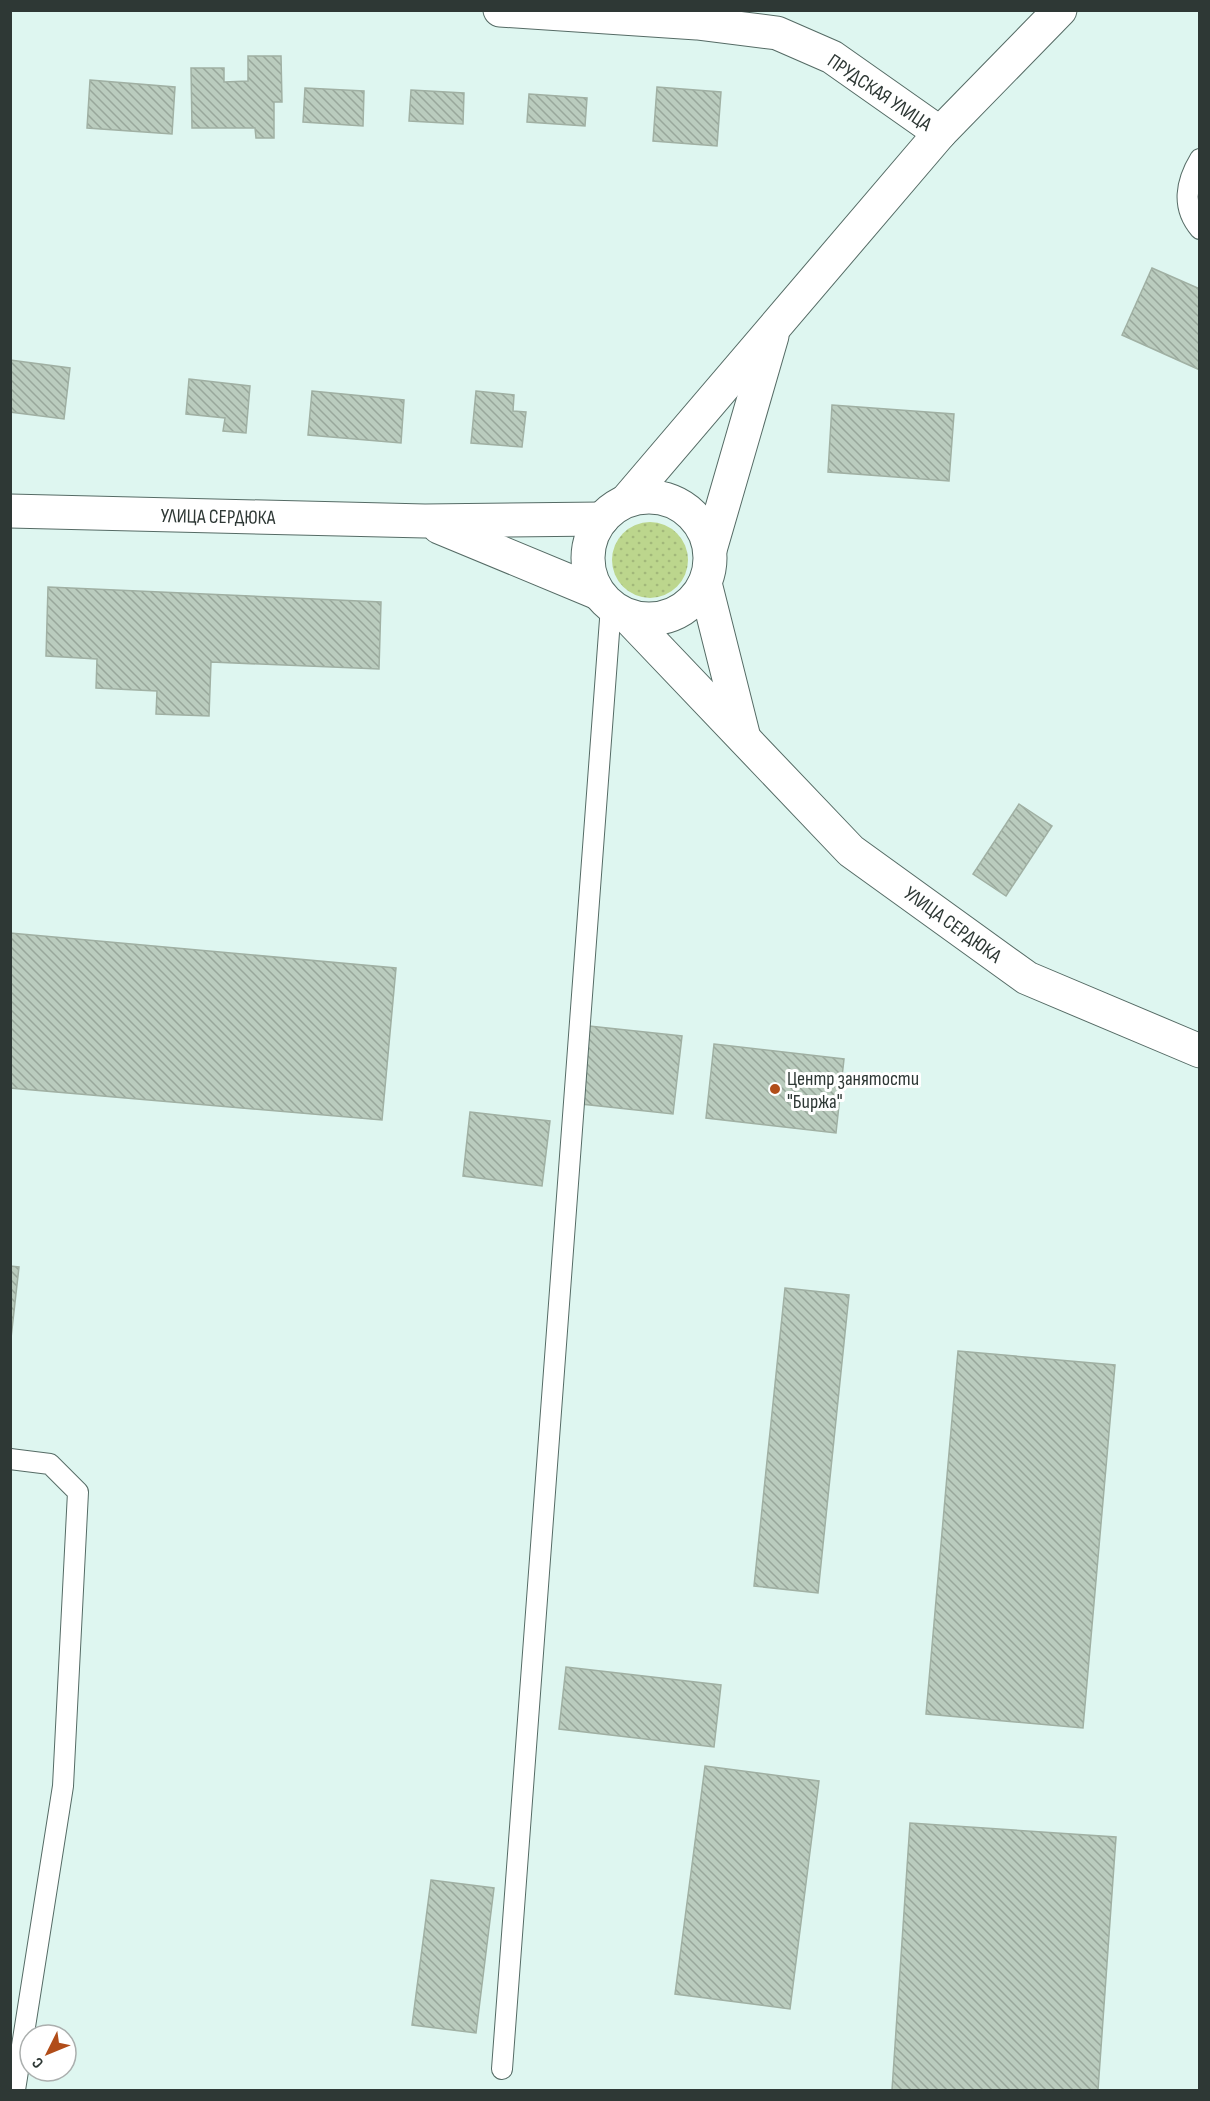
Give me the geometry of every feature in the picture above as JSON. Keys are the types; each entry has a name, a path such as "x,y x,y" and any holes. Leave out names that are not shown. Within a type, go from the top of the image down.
{"street":[{"name":"ПРУДСКАЯ УЛИЦА","path":"500,10 697,23 777,33 832,57 940,133"},
{"path":"612,605 590,575 587,555 592,536 940,133 1060,10"},
{"path":"425,521 612,605 655,619 681,611 695,599 705,583 710,567 710,550 776,324"},
{"path":"615,510 655,497 681,505 695,517 705,533 710,550"},
{"name":"УЛИЦА СЕРДЮКА","path":"10,511 425,521 615,510"},
{"path":"705,583 745,740"},
{"name":"УЛИЦА СЕРДЮКА","path":"612,605 851,851 1027,978 1200,1051"}],"lane":[{"path":"1200,159 1192,173 1186,194 1189,208 1200,229"},
{"path":"502,2069 612,605"},
{"path":"10,1459 50,1464 78,1492 63,1786 15,2091"}],"green space":[{"path":"643,522 657,522 671,528 682,539 688,553 685,575 677,587 657,598 643,598 629,592 618,581 612,567 612,553 618,539 629,528"}],"building":[{"path":"248,56 281,56 282,102 274,102 274,138 256,138 255,128 192,128 191,68 224,68 224,82 248,81"},
{"path":"90,80 175,87 172,134 87,128"},
{"path":"657,87 721,92 717,146 653,141"},
{"path":"305,88 364,91 363,126 303,122"},
{"path":"411,90 464,93 463,124 409,121"},
{"path":"529,94 587,98 585,126 527,122"},
{"path":"1152,268 1200,289 1200,370 1122,335"},
{"path":"10,360 70,368 64,419 10,412"},
{"path":"189,379 250,386 246,433 223,431 225,418 186,414"},
{"path":"312,391 404,400 401,443 308,435"},
{"path":"476,391 514,395 513,411 526,412 522,447 471,443"},
{"path":"832,405 954,414 949,481 828,472"},
{"path":"48,587 381,602 379,669 211,662 209,716 156,714 157,691 96,688 97,659 46,656"},
{"path":"1019,804 1052,826 1006,896 973,874"},
{"path":"10,933 396,968 382,1120 10,1088"},
{"path":"589,1026 682,1036 673,1114 581,1104"},
{"name":"Центр занятости \"Биржа\"","path":"714,1044 844,1059 836,1133 706,1118"},
{"path":"470,1112 550,1121 542,1186 463,1176"},
{"path":"10,1266 19,1267 10,1347"},
{"path":"785,1288 849,1295 818,1593 754,1586"},
{"path":"958,1351 1115,1365 1083,1728 926,1714"},
{"path":"566,1667 721,1685 714,1747 559,1729"},
{"path":"705,1766 819,1781 790,2009 675,1994"},
{"path":"910,1823 1116,1837 1098,2090 892,2090"},
{"path":"431,1880 494,1888 476,2033 412,2025"}],"place":[{"name":"Центр занятости \"Биржа\"","path":"775,1089"}]}
